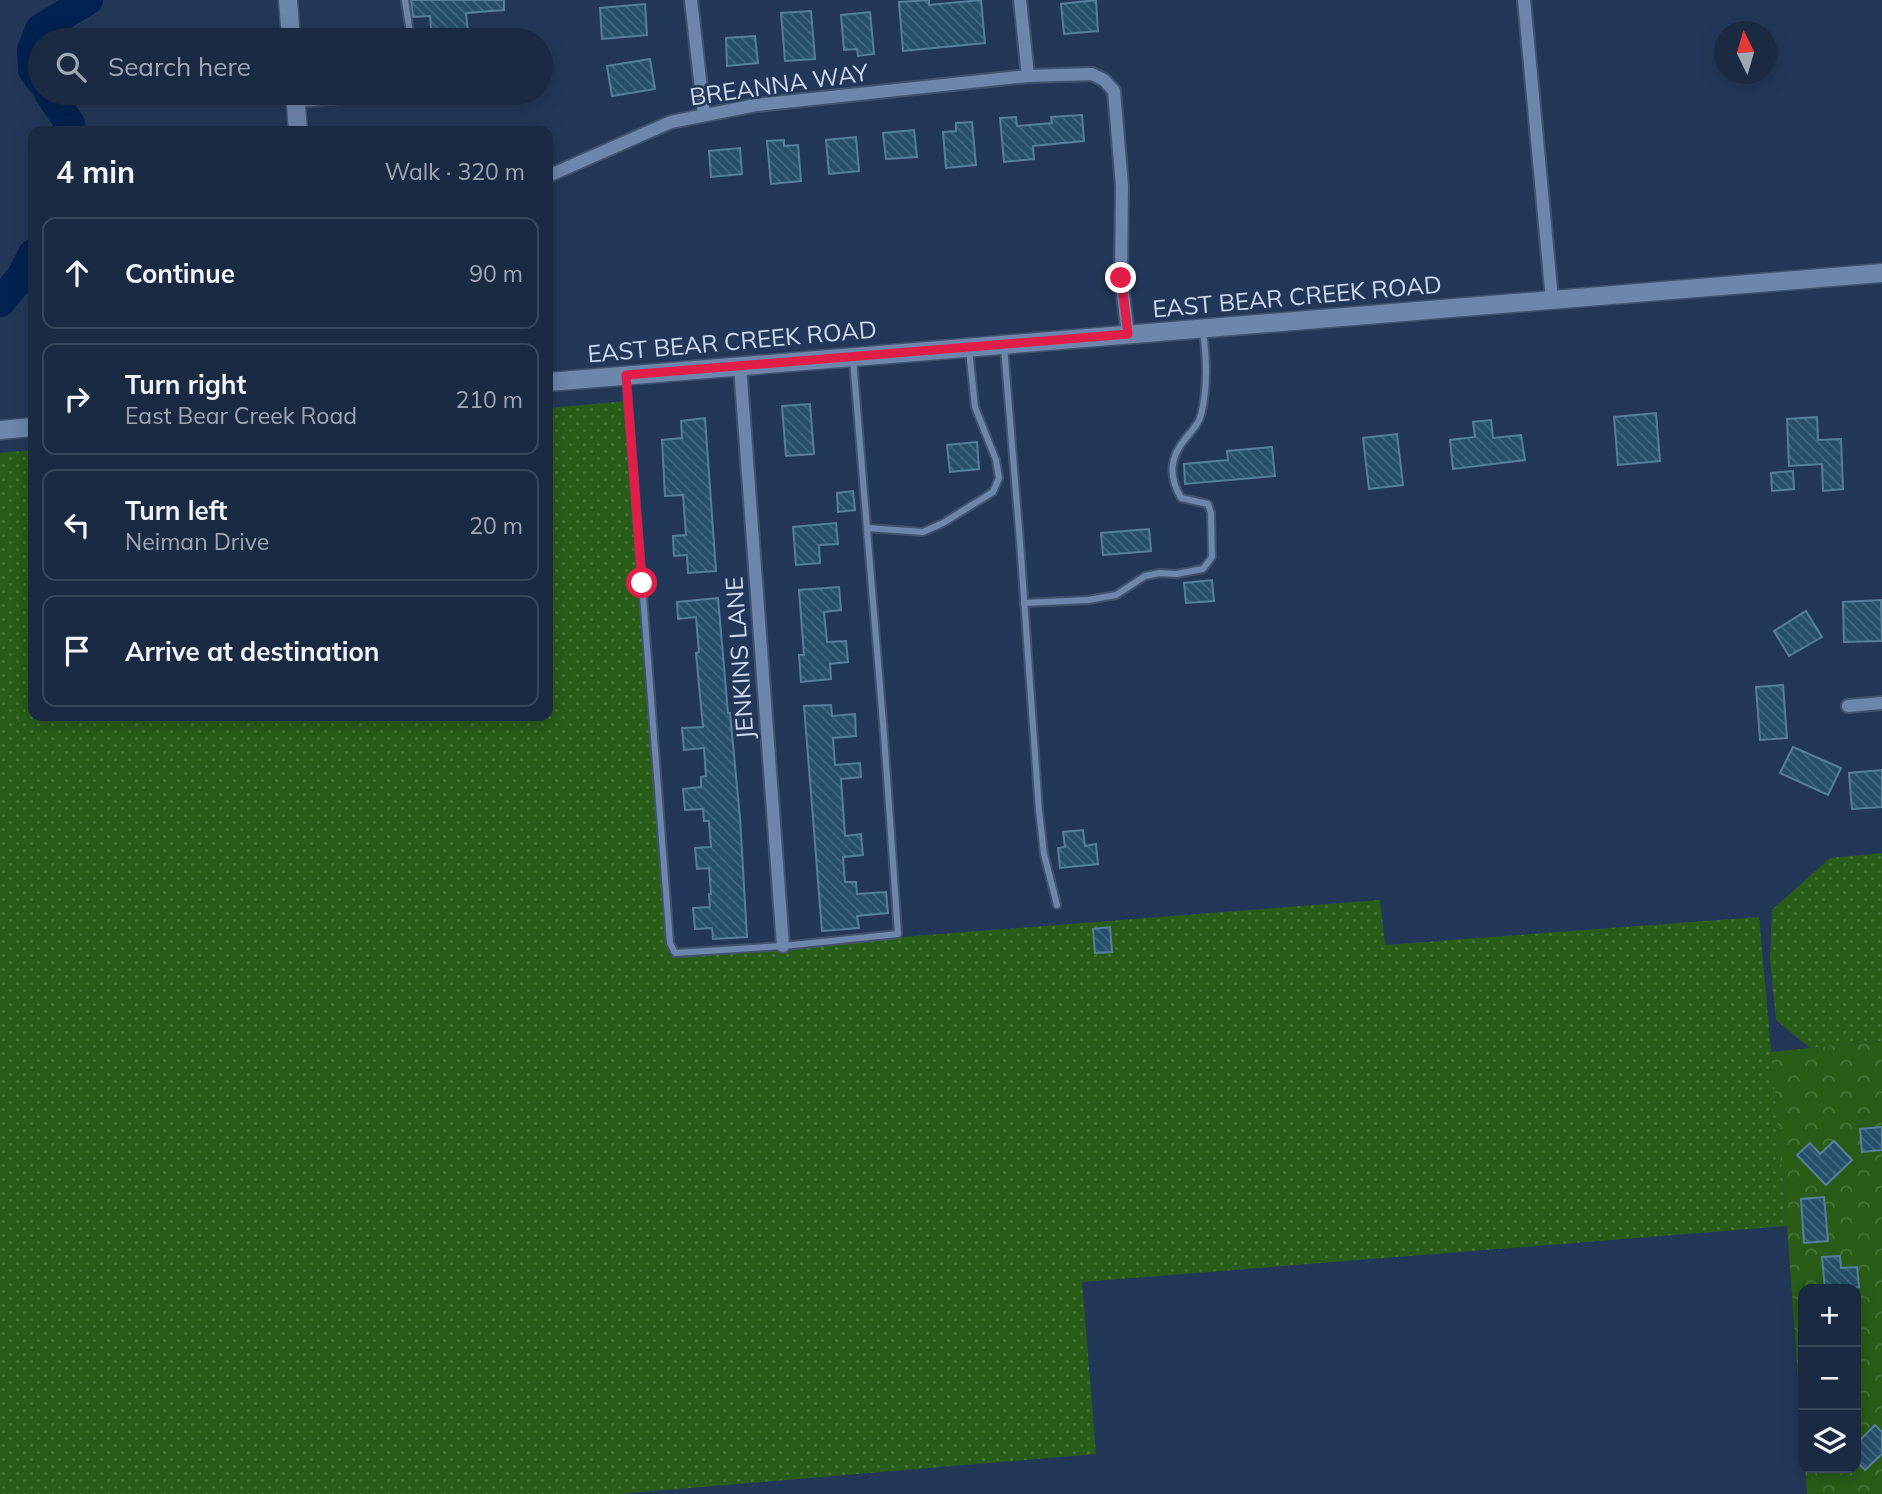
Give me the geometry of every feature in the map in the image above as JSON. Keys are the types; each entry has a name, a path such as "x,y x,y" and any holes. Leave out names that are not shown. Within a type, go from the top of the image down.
{"main road":[{"path":"288,0 290,28"},
{"path":"296,105 298,126"},
{"name":"EAST BEAR CREEK ROAD","path":"553,382 1882,272"},
{"path":"0,429 28,427"}],"street":[{"path":"691,0 704,116"},
{"path":"1020,0 1028,76"},
{"path":"1524,0 1552,300"},
{"name":"BREANNA WAY","path":"553,174 671,122 756,105 1028,76 1092,74 1104,80 1114,91 1122,186 1121,278 1128,334"},
{"name":"JENKINS LANE","path":"740,366 783,946"},
{"path":"1847,705 1882,704"}],"lane":[{"path":"405,0 409,28"},
{"path":"1024,603 1088,600 1116,595 1145,576 1203,569 1212,557 1212,521 1208,504 1181,498 1172,471 1175,453 1195,428 1201,415 1207,383 1202,328"},
{"path":"1003,345 1038,811 1044,854 1057,905"},
{"path":"867,528 923,532 943,523 993,492 999,478 996,460 975,407 969,348"},
{"path":"626,375 670,943 676,953 783,946 898,934 853,357"}],"green space":[{"path":"628,401 669,955 1380,900 1385,945 1759,917 1787,1226 1082,1282 1096,1454 618,1494 0,1494 0,453 28,450 28,721 553,721 553,408"},
{"path":"1882,853 1882,1041 1810,1048 1776,1020 1770,960 1772,910 1830,858"},
{"path":"1882,1041 1882,1494 1807,1494 1805,1473 1861,1473 1861,1284 1798,1284 1798,1378 1771,1052"}],"building":[{"path":"411,0 504,0 504,10 466,13 468,28 431,28 430,16 413,17"},
{"path":"929,0 929,5 981,0 985,43 903,51 899,2"},
{"path":"1096,0 1098,31 1064,34 1061,4"},
{"path":"645,4 647,35 602,39 600,8"},
{"path":"811,11 815,59 785,61 781,13"},
{"path":"870,12 874,54 858,56 857,49 844,50 841,15"},
{"path":"755,36 758,63 727,66 726,38"},
{"path":"650,59 655,89 612,96 607,66"},
{"path":"1082,115 1084,141 1033,146 1034,159 1004,162 1000,118 1016,117 1017,126 1052,123 1051,117"},
{"path":"972,122 976,165 946,168 943,132 956,131 956,123"},
{"path":"914,130 917,157 886,159 883,133"},
{"path":"856,137 859,171 829,174 826,140"},
{"path":"784,140 784,146 798,145 801,181 771,184 767,141"},
{"path":"740,148 742,174 711,177 709,151"},
{"path":"810,404 814,454 786,456 782,406"},
{"path":"1656,413 1660,461 1618,465 1614,417"},
{"path":"1817,417 1818,440 1841,439 1843,489 1823,491 1822,464 1789,466 1787,419"},
{"path":"705,418 716,571 688,573 687,555 674,556 673,536 686,535 683,495 665,496 662,440 682,438 681,421"},
{"path":"1491,420 1493,438 1521,435 1525,460 1453,469 1450,440 1475,437 1473,422"},
{"path":"1397,434 1403,485 1369,489 1363,438"},
{"path":"977,442 979,469 950,472 947,445"},
{"path":"1272,447 1275,476 1185,484 1184,464 1228,460 1227,451"},
{"path":"1793,471 1794,489 1772,491 1771,473"},
{"path":"853,491 855,510 838,512 837,493"},
{"path":"836,523 838,544 819,545 820,563 796,565 793,527"},
{"path":"1149,529 1151,551 1103,555 1101,533"},
{"path":"1212,580 1214,601 1186,603 1184,583"},
{"path":"839,587 841,610 824,612 827,642 846,641 848,662 830,664 831,679 801,682 799,655 804,655 799,590"},
{"path":"718,598 740,818 747,937 713,939 712,928 695,929 693,908 710,907 709,868 697,869 695,848 711,847 709,821 704,821 703,809 685,810 683,789 701,787 701,777 706,776 704,748 684,750 682,728 703,727 696,653 699,652 696,617 678,619 677,602"},
{"path":"1881,600 1882,641 1844,642 1843,602"},
{"path":"1806,611 1822,637 1789,656 1774,631"},
{"path":"1783,685 1787,738 1760,740 1756,687"},
{"path":"831,705 832,716 855,714 856,736 833,738 835,765 860,763 861,777 841,779 845,836 861,834 863,855 843,857 845,882 856,882 857,894 886,892 888,913 857,916 859,928 822,931 804,706"},
{"path":"1793,747 1841,768 1828,795 1780,773"},
{"path":"1882,770 1882,807 1852,809 1849,773"},
{"path":"1083,830 1085,846 1096,844 1098,864 1060,868 1058,848 1065,847 1063,832"},
{"path":"1110,927 1112,952 1095,953 1093,929"},
{"path":"1882,1127 1882,1150 1862,1152 1860,1129"},
{"path":"1834,1141 1852,1160 1826,1185 1797,1155 1810,1143 1820,1154"},
{"path":"1824,1197 1828,1241 1804,1243 1801,1199"},
{"path":"1840,1256 1841,1268 1857,1267 1859,1284 1825,1284 1822,1257"},
{"path":"1875,1425 1882,1432 1882,1454 1865,1470 1861,1466 1861,1439"}],"waterway":[{"path":"42,28 88,0"},
{"path":"57,105 70,126"},
{"path":"0,302 21,277 28,264"}],"route":[{"path":"642,583 626,375 1128,334 1121,278"}]}
